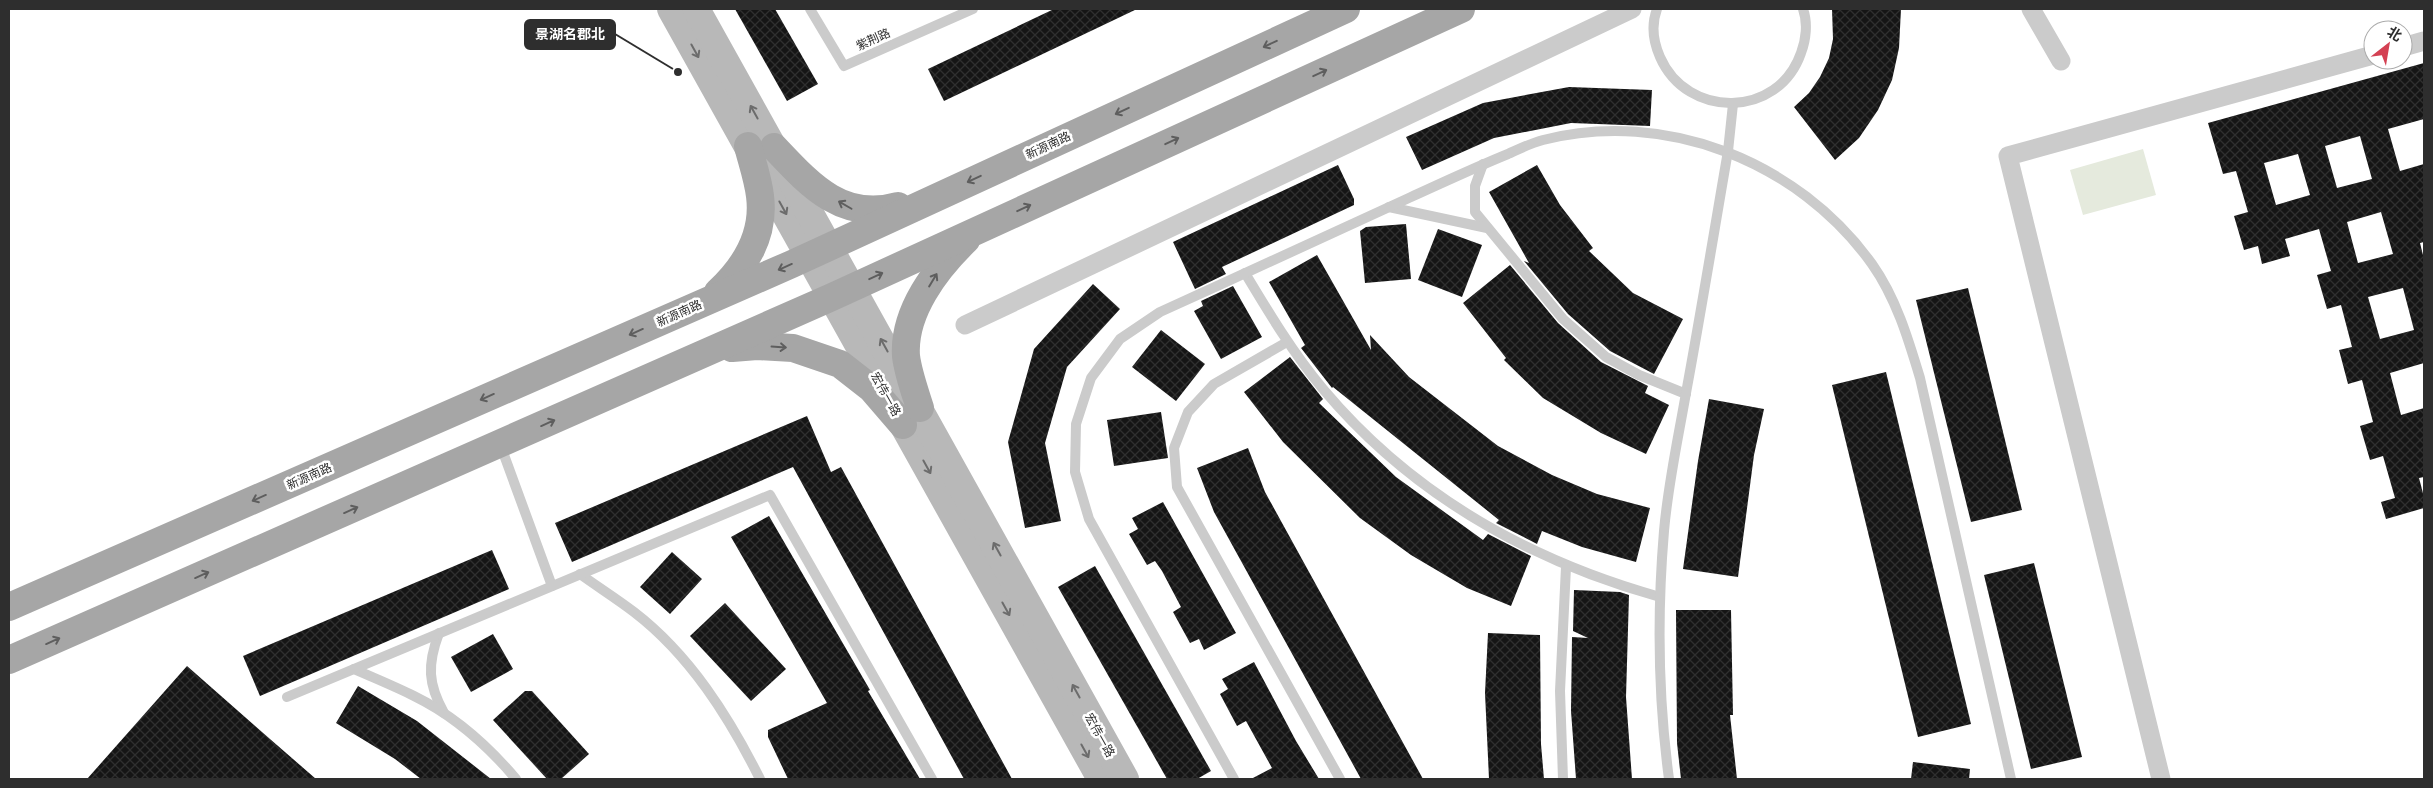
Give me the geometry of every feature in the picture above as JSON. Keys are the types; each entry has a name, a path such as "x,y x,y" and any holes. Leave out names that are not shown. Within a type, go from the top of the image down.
{"main road":[{"name":"宏伟一路","path":"671,9 761,147"},
{"name":"宏伟一路","path":"696,9 761,147 911,417 1101,779"},
{"name":"新源南路","path":"9,607 819,251 1346,9"},
{"path":"9,660 713,350 1461,9"},
{"path":"761,147 810,185 854,210 883,211 943,194"},
{"path":"711,299 734,278 751,252 759,228 761,147"},
{"path":"911,417 906,357 908,327 942,264 977,230"},
{"path":"713,350 757,346 793,348 840,364 911,417"},
{"name":"宏伟一路","path":"911,417 1125,779"}],"street":[{"path":"965,325 1632,9"},
{"path":"2032,9 2061,61"},
{"path":"2161,779 2008,156 2363,58"}],"lane":[{"name":"紫荆路","path":"810,9 844,66 973,9"},
{"path":"1657,9 1653,18 1655,44 1665,68 1683,88 1706,100 1733,104 1758,99 1773,90 1780,85 1797,65 1805,41 1803,9"},
{"path":"1669,779 1661,705 1660,597 1664,529 1673,461 1728,151 1733,104"},
{"path":"1234,779 1089,519 1075,472 1076,424 1091,378 1120,339 1160,312 1483,164 1542,140 1604,131 1667,134 1728,151 1783,179 1832,217 1872,264 1902,318 1920,378 2011,779"},
{"path":"1483,164 1475,186 1475,212 1563,319 1606,357 1639,376 1686,394"},
{"path":"1389,207 1487,228"},
{"path":"1245,273 1287,342 1335,402 1365,434 1410,474 1459,510 1511,541 1566,567 1611,584 1660,597"},
{"path":"1287,342 1214,384 1188,412 1174,448 1178,486 1340,779"},
{"path":"500,444 552,586"},
{"path":"287,697 770,495 932,779"},
{"path":"1563,779 1560,692 1566,567"},
{"path":"580,574 635,613 684,659 724,712 760,779"},
{"path":"439,633 432,654 430,675 435,696 445,715"},
{"path":"354,669 416,697 445,715 489,751 516,779"}],"shaded area":[{"path":"2143,149 2156,195 2083,215 2070,170"}],"building":[{"path":"735,9 775,9 818,84 787,101"},
{"path":"1054,9 1137,9 944,101 928,69"},
{"path":"1832,9 1901,9 1899,48 1892,80 1878,110 1859,138 1835,160 1794,107 1809,93 1820,77 1829,58 1833,39"},
{"path":"2424,63 2424,119 2388,129 2400,171 2424,164 2424,242 2420,243 2424,259 2424,363 2390,373 2401,415 2424,408 2424,477 2419,478 2424,497 2424,508 2386,519 2381,502 2395,498 2383,456 2370,460 2360,426 2373,422 2362,380 2348,384 2339,350 2352,347 2341,305 2327,309 2317,275 2331,271 2319,229 2285,239 2290,256 2262,264 2258,246 2244,250 2234,216 2248,212 2236,171 2223,174 2208,123 2399,70 2413,70 2413,66","holes":["2360,136 2372,179 2337,188 2325,146","2298,154 2310,195 2276,205 2264,163","2381,212 2393,254 2358,263 2347,222","2403,288 2414,330 2380,339 2368,297"]},
{"path":"1569,87 1652,90 1650,126 1571,123 1494,138 1422,170 1406,137 1483,103"},
{"path":"1338,165 1354,199 1354,205 1222,267 1226,274 1195,289 1173,242"},
{"path":"1537,165 1560,205 1593,248 1589,251 1633,293 1683,319 1654,374 1610,351 1568,314 1524,261 1529,263 1489,192"},
{"path":"1406,224 1411,279 1365,283 1360,231 1366,227"},
{"path":"1438,229 1482,245 1462,297 1418,280"},
{"path":"1317,255 1371,350 1370,335 1409,377 1498,446 1552,475 1597,494 1650,508 1636,562 1582,547 1542,531 1537,544 1496,523 1499,520 1332,388 1301,348 1305,345 1269,282"},
{"path":"1510,265 1558,323 1601,362 1648,386 1645,393 1669,405 1646,454 1601,433 1543,398 1504,360 1506,358 1463,303"},
{"path":"1093,284 1120,309 1067,367 1045,443 1061,521 1025,528 1008,442 1034,349"},
{"path":"1233,286 1262,337 1221,359 1194,311 1203,306 1201,301"},
{"path":"1968,288 2022,510 1971,522 1916,300"},
{"path":"1161,330 1205,364 1176,401 1132,367"},
{"path":"1290,357 1323,399 1319,403 1396,477 1483,540 1488,534 1531,556 1511,606 1467,588 1411,555 1360,518 1283,442 1244,392"},
{"path":"1886,372 1971,724 1918,737 1832,385"},
{"path":"1709,399 1764,409 1754,455 1738,577 1683,569 1698,461"},
{"path":"1161,412 1168,458 1114,466 1107,420"},
{"path":"807,416 831,472 841,467 1012,779 964,779 793,467 572,562 555,523"},
{"path":"1248,448 1265,492 1423,779 1361,779 1214,512 1197,468"},
{"path":"1163,502 1236,633 1204,650 1199,639 1190,643 1173,612 1181,607 1162,571 1155,561 1147,565 1129,534 1138,529 1132,518"},
{"path":"769,516 920,779 788,779 768,737 768,730 827,703 731,537"},
{"path":"492,550 509,589 260,696 243,656"},
{"path":"672,552 702,579 670,614 640,587"},
{"path":"2034,563 2082,757 2031,769 1984,575"},
{"path":"1095,566 1211,771 1197,779 1167,779 1058,587"},
{"path":"1574,590 1620,592 1629,595 1626,697 1632,779 1576,779 1571,711 1572,637 1588,638 1573,631"},
{"path":"725,603 786,669 751,701 690,636"},
{"path":"1676,610 1731,610 1733,715 1730,715 1737,779 1681,779 1677,743"},
{"path":"1488,633 1540,635 1541,744 1544,779 1489,779 1485,693"},
{"path":"493,634 513,669 471,692 451,657"},
{"path":"1254,662 1296,741 1319,779 1251,779 1272,768 1246,721 1237,726 1220,694 1228,689 1222,679"},
{"path":"187,666 270,739 316,779 87,779"},
{"path":"358,686 417,721 491,779 421,779 395,759 336,723"},
{"path":"525,691 532,691 589,754 561,779 547,779 493,720"},
{"path":"1913,762 1970,769 1969,779 1911,779"}],"place":[{"name":"景湖名郡北","path":"678,72"}]}
